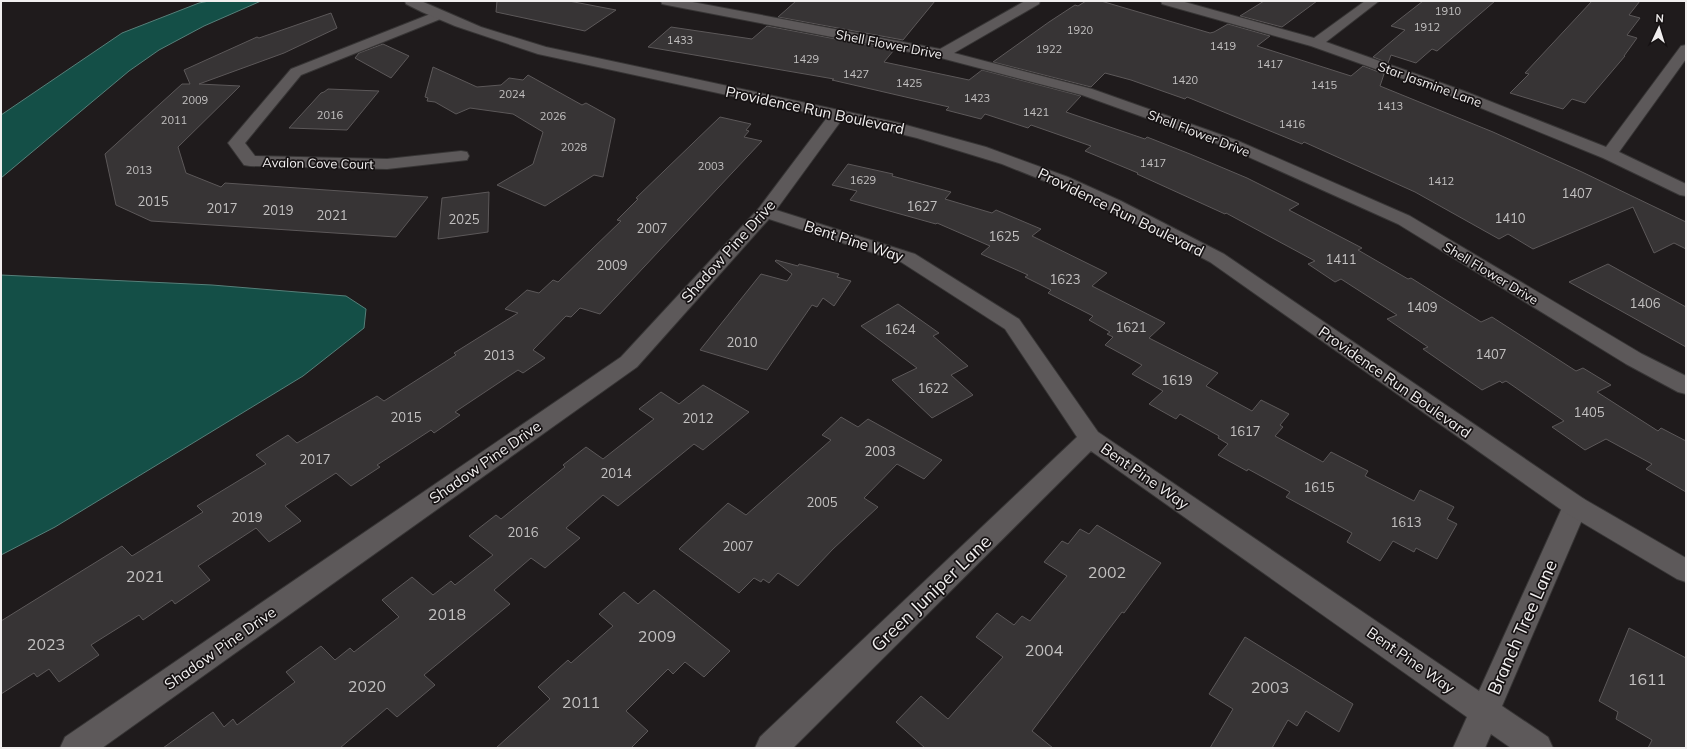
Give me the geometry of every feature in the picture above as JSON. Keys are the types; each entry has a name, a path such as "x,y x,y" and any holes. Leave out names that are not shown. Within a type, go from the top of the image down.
{"street":[{"name":"Providence Run Boulevard","path":"412,1 438,15 501,40 543,51 838,114 923,134 1009,160 1110,203 1170,232 1217,258 1575,506 1686,570"},
{"name":"Shell Flower Drive","path":"667,1 942,54 1087,92 1230,143 1404,220 1634,358 1686,386"},
{"path":"942,54 1034,1"},
{"name":"Star Jasmine Lane","path":"1167,1 1316,44 1459,94 1609,154 1686,190"},
{"path":"1316,44 1373,1"},
{"name":"Avalon Cove Court","path":"438,15 296,72 236,143 250,161 387,164 461,156"},
{"path":"1609,154 1686,49"},
{"name":"Shadow Pine Drive","path":"76,748 629,362 766,212 838,114"},
{"name":"Bent Pine Way","path":"766,212 908,258 1012,324 1090,438 1486,711 1537,748"},
{"name":"Green Juniper Lane","path":"771,748 1090,438"},
{"name":"Branch Tree Lane","path":"1469,748 1575,506"}],"shaded area":[{"path":"209,1 261,1 204,26 159,50 129,71 1,178 1,115 122,33 199,3"},
{"path":"1,275 212,285 346,296 366,309 364,328 303,376 55,527 1,555"}],"building":[{"path":"497,1 569,1 616,10 585,31 496,12"},
{"path":"796,1 935,1 903,40 778,17"},
{"path":"1086,1 1101,1 1210,33 1228,24 1270,36 1257,46 1351,76 1363,66 1384,74 1380,86 1493,132 1582,172 1686,222 1686,249 1674,243 1654,253 1633,207 1533,249 1508,234 1499,239 1415,192 1304,142 1302,144 1187,97 1185,99 1131,80 1105,73 1091,87 993,62 1049,22 1075,5 1078,6"},
{"path":"1264,1 1317,1 1282,27 1240,16"},
{"path":"1423,1 1495,1 1437,51 1432,49 1416,63 1391,55 1388,63 1373,57 1405,30 1391,26"},
{"path":"1592,1 1640,1 1629,15 1640,18 1627,35 1637,38 1625,56 1585,103 1572,99 1563,109 1510,93 1529,74 1525,73"},
{"path":"331,13 337,28 284,53 199,84 240,86 178,147 186,173 221,187 225,183 428,197 396,237 151,221 116,205 105,154 182,84 190,84 184,70 257,37 259,38"},
{"path":"767,26 894,50 884,62 969,80 982,70 1081,96 1066,112 1145,139 1147,137 1247,178 1299,204 1289,210 1362,248 1358,250 1408,279 1411,278 1481,322 1492,317 1576,371 1583,368 1611,385 1597,392 1658,431 1661,428 1686,441 1686,492 1646,469 1652,464 1606,439 1585,450 1552,427 1564,421 1506,381 1502,383 1500,381 1482,390 1423,349 1428,347 1387,319 1397,315 1341,279 1335,282 1308,264 1315,261 1226,213 1225,214 1137,174 1138,173 1085,151 1091,146 1031,125 1028,128 985,114 981,119 946,110 949,107 832,80 834,79 648,47 671,27 752,39"},
{"path":"383,44 409,56 391,78 355,58 359,53"},
{"path":"433,67 477,87 501,85 509,78 523,80 528,75 582,105 586,103 615,119 603,177 594,175 545,206 497,185 533,164 543,132 513,114 470,108 456,114 435,102 427,101 428,98 425,97"},
{"path":"328,89 379,91 347,130 289,128 321,93"},
{"path":"720,117 751,124 746,130 749,131 744,137 762,141 600,314 580,308 571,317 566,316 533,350 545,358 523,373 518,370 455,412 460,415 434,433 431,430 377,465 380,467 351,486 336,473 285,506 301,521 269,542 256,528 198,566 210,580 175,604 172,600 143,620 139,615 91,645 99,655 59,682 49,669 37,677 34,673 1,694 1,621 122,546 132,556 203,512 197,506 266,464 256,455 288,435 297,443 377,396 384,401 456,355 454,353 518,313 505,309 527,290 539,293 553,280 558,282 621,221 617,220 638,199 636,198"},
{"path":"848,164 893,174 892,176 951,192 945,199 992,213 996,210 1041,229 1032,236 1107,273 1092,286 1165,323 1149,338 1218,373 1206,386 1252,411 1261,400 1289,414 1280,425 1283,427 1275,436 1323,462 1331,452 1368,471 1365,476 1414,501 1420,490 1454,507 1447,519 1457,524 1437,559 1416,548 1414,552 1393,541 1380,561 1347,542 1352,533 1286,497 1290,492 1248,469 1247,471 1218,455 1228,444 1218,438 1219,436 1180,414 1176,419 1149,404 1163,391 1132,374 1142,365 1105,345 1113,337 1107,334 1110,332 1089,320 1093,316 1048,293 1051,290 1025,277 1028,275 981,254 990,246 937,223 936,224 850,200 857,191 832,185"},
{"path":"489,192 488,232 438,239 442,198"},
{"path":"775,261 839,274 837,277 851,281 834,306 823,298 817,307 812,305 767,370 700,350 761,274 787,281 792,274"},
{"path":"1608,264 1686,307 1686,347 1569,282"},
{"path":"898,304 939,333 933,336 968,366 951,375 973,395 932,418 892,380 917,368 861,326"},
{"path":"703,385 749,412 703,450 694,444 618,506 603,495 566,528 580,538 545,568 531,558 494,590 510,604 424,675 435,685 397,717 387,708 340,748 163,748 213,712 224,727 233,719 237,725 295,682 286,672 321,646 335,660 350,648 354,652 399,617 382,600 412,577 433,595 451,581 455,585 493,555 469,536 496,515 501,519 565,467 563,465 586,447 603,459 654,419 639,409 661,392 679,404"},
{"path":"841,417 858,427 868,419 942,460 924,479 897,464 864,498 878,507 833,549 798,586 778,573 769,583 763,579 761,582 754,578 739,593 679,549 728,503 746,515 831,440 822,435"},
{"path":"1097,525 1161,563 1032,731 1053,748 925,748 896,722 921,696 948,719 1003,657 976,637 997,613 1014,625 1022,616 1030,621 1067,576 1044,562 1062,541 1068,544 1080,529 1089,534"},
{"path":"654,590 730,651 704,677 685,662 673,674 668,669 626,711 648,731 631,748 496,748 550,699 538,687 568,660 571,663 613,626 599,614 624,592 638,604"},
{"path":"1629,628 1686,658 1686,748 1648,748 1652,740 1616,719 1618,712 1599,701"},
{"path":"1245,637 1353,704 1339,732 1306,711 1297,726 1288,720 1272,748 1210,748 1233,709 1209,694"}]}
